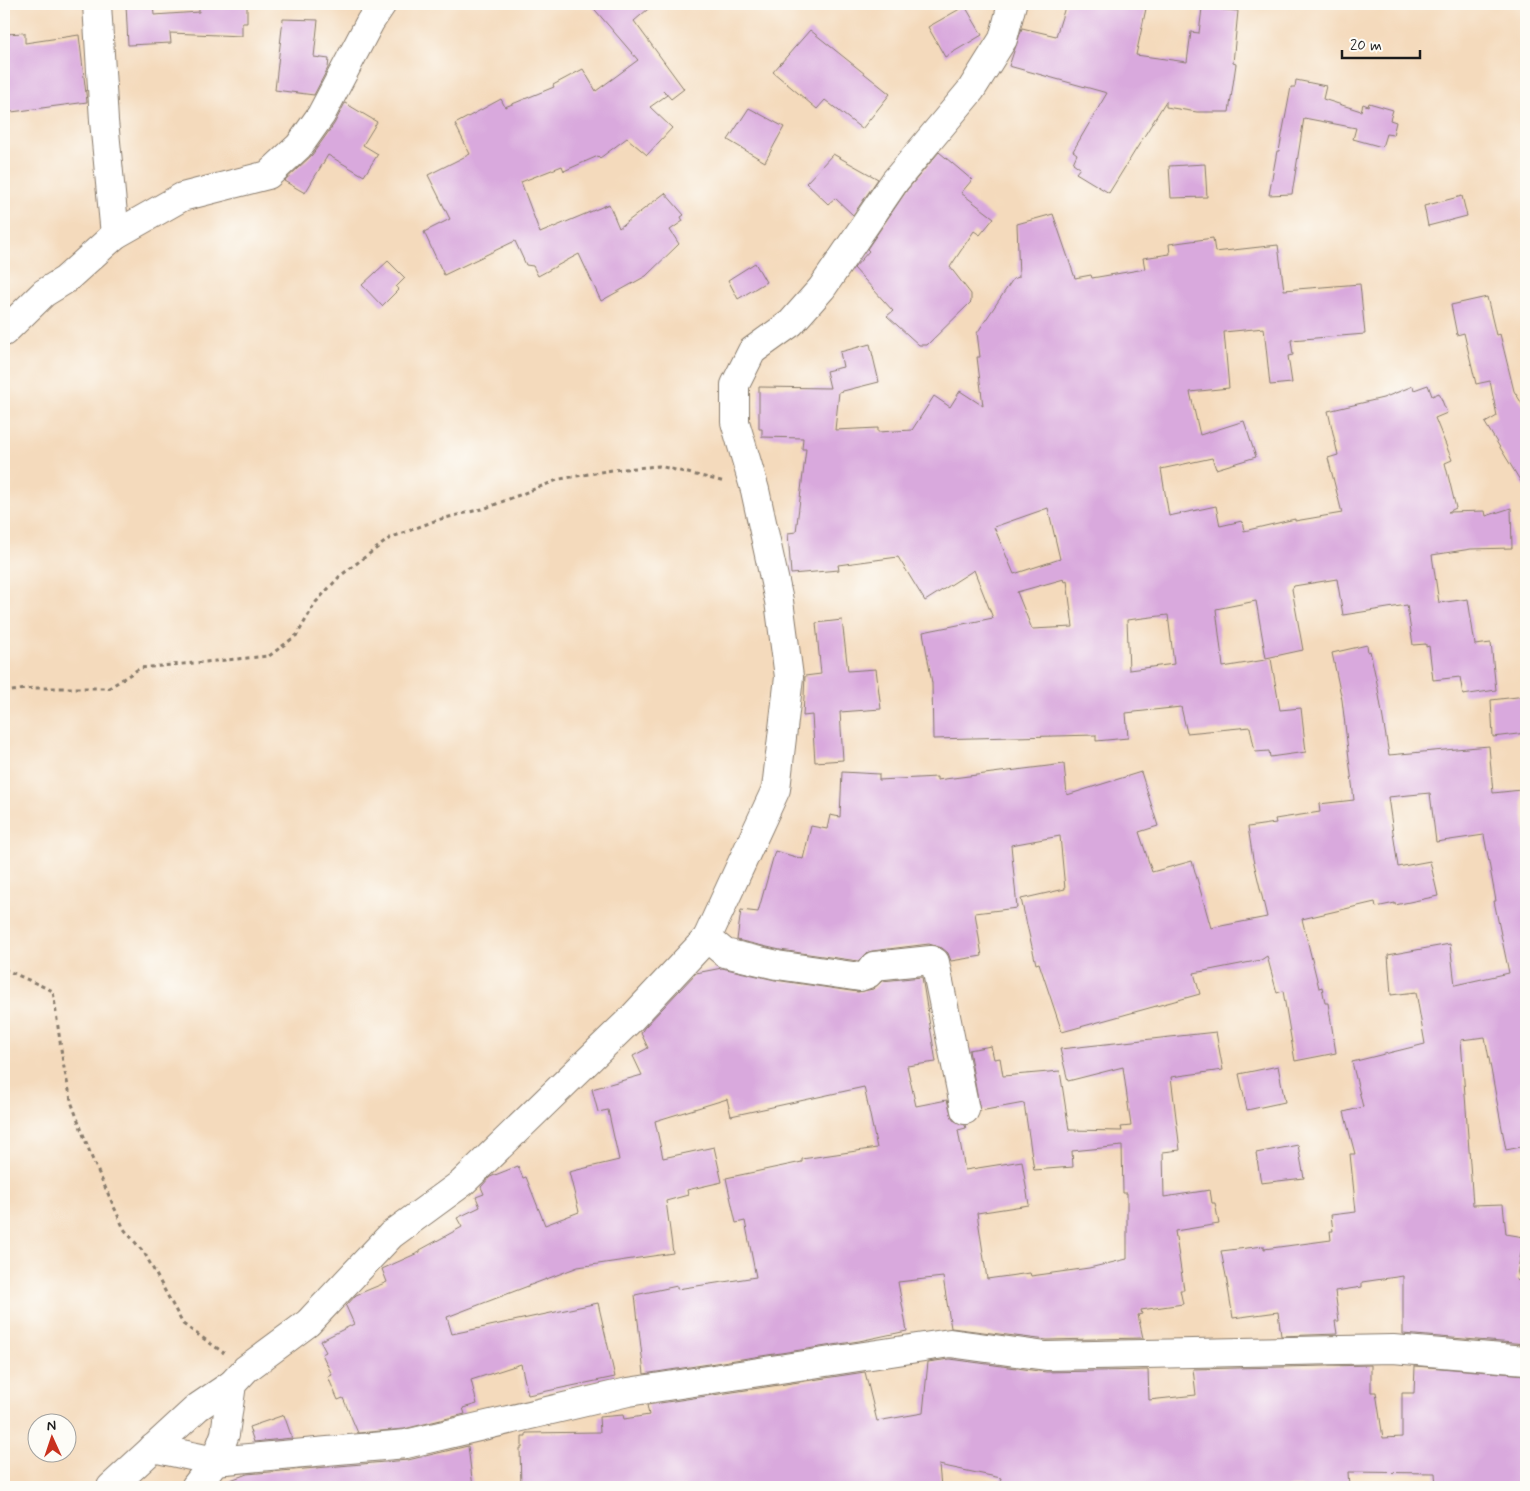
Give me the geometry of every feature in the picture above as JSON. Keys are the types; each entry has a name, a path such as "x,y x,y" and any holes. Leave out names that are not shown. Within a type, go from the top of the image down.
{"street":[{"path":"97,4 104,120 115,235"},
{"path":"4,332 44,293 65,280 115,235 182,197 268,175 299,146 321,115 382,4"},
{"path":"111,1487 198,1407 308,1323 391,1235 462,1184 631,1018 707,938 776,789 789,677 779,601 755,490 736,422 735,385 752,351 791,323 822,288 895,181 971,90 1003,39 1012,4"},
{"path":"707,938 725,953 777,965 860,977 868,974 874,966 931,960 935,962 965,1110"},
{"path":"154,1448 214,1461 406,1444 628,1392 950,1343 1046,1356 1393,1349 1526,1360"},
{"path":"195,1487 214,1461 225,1434 239,1376"},
{"path":"185,1420 225,1434"}],"path":[{"path":"4,692 34,688 108,688 140,668 269,656 297,635 316,602 340,576 390,538 437,520 486,508 560,479 612,470 659,466 755,490"},
{"path":"4,969 53,992 63,1063 72,1104 92,1158 124,1229 145,1254 182,1324 239,1376"}],"building":[{"path":"126,4 153,4 154,15 199,12 199,4 247,4 247,23 242,23 242,36 170,33 171,43 128,45"},
{"path":"590,4 654,4 634,21 684,89 671,99 663,90 667,95 650,107 672,128 647,155 627,138 600,158 598,156 564,171 562,166 521,182 540,233 609,204 619,228 665,193 684,215 681,217 683,221 670,230 679,244 646,276 601,301 579,254 538,276 533,266 526,265 515,241 444,275 424,232 450,219 428,175 470,154 455,124 501,99 505,107 554,87 553,85 583,69 596,91 638,60"},
{"path":"1066,4 1147,4 1136,55 1187,62 1191,32 1199,33 1202,8 1238,11 1233,63 1236,64 1229,112 1197,112 1166,107 1166,101 1109,193 1076,173 1080,168 1073,163 1077,154 1073,151 1107,93 1009,66 1022,28 1056,36"},
{"path":"965,6 982,35 945,57 928,27"},
{"path":"283,19 318,20 314,57 329,59 328,68 314,95 275,90"},
{"path":"810,30 890,94 862,129 825,100 817,109 773,72"},
{"path":"25,33 25,43 79,35 87,102 4,113 4,34"},
{"path":"1296,80 1326,86 1323,99 1361,111 1363,104 1368,106 1369,103 1393,110 1390,120 1396,122 1393,135 1386,134 1382,147 1353,139 1356,128 1304,118 1292,194 1269,195 1291,87 1295,87"},
{"path":"345,103 377,122 363,145 378,154 364,176 328,155 305,193 284,181 312,155 334,124"},
{"path":"749,108 784,127 765,162 728,140"},
{"path":"939,152 972,180 961,193 994,218 980,235 974,231 950,267 971,294 971,302 927,345 919,345 887,316 893,311 854,268 869,251 867,249 907,190"},
{"path":"833,154 878,179 853,215 835,198 828,204 806,183"},
{"path":"1205,164 1207,197 1171,198 1169,166"},
{"path":"1462,196 1467,216 1428,226 1424,206"},
{"path":"1053,214 1075,278 1091,275 1092,278 1145,269 1143,258 1170,254 1169,244 1213,238 1215,252 1278,245 1284,290 1360,284 1365,334 1291,340 1293,355 1288,356 1292,383 1270,385 1264,328 1224,332 1229,388 1190,392 1200,435 1244,421 1256,457 1216,469 1212,458 1161,469 1169,516 1216,506 1220,526 1242,521 1244,531 1295,519 1295,521 1342,513 1328,458 1338,455 1328,411 1383,398 1413,386 1414,390 1428,385 1432,396 1439,393 1447,413 1435,418 1452,460 1445,463 1456,508 1448,512 1485,511 1486,516 1511,508 1512,548 1471,549 1432,555 1439,603 1468,599 1475,645 1491,643 1496,690 1463,695 1460,677 1433,680 1429,646 1426,647 1426,644 1413,645 1407,605 1343,615 1337,579 1294,586 1292,589 1303,650 1266,658 1256,601 1216,609 1223,667 1271,659 1280,710 1301,708 1306,752 1270,757 1269,751 1255,752 1250,727 1187,733 1181,707 1126,713 1128,738 1096,741 1096,735 933,739 932,683 923,632 993,618 974,570 925,601 898,557 838,565 839,570 791,574 788,533 796,532 806,449 802,449 803,438 762,437 762,429 759,429 759,387 830,388 826,371 843,367 840,352 870,344 879,382 839,392 835,430 878,428 878,432 912,430 934,396 950,407 960,391 983,406 977,357 980,357 977,333 1013,279 1019,277 1017,224","holes":["1048,508 1060,559 1014,574 994,527","1064,579 1065,582 1067,581 1073,627 1032,629 1017,592","1168,615 1174,664 1129,670 1127,620"]},
{"path":"388,261 405,278 396,287 399,289 382,306 362,285"},
{"path":"755,263 766,282 738,299 728,280"},
{"path":"1487,297 1496,335 1500,334 1514,391 1526,410 1526,490 1485,423 1497,416 1490,381 1476,384 1464,333 1457,335 1451,305"},
{"path":"842,620 848,671 876,669 881,709 840,712 843,760 815,762 812,715 803,716 805,676 821,674 816,623"},
{"path":"1367,645 1377,683 1389,755 1489,746 1493,793 1521,790 1526,838 1526,1146 1506,1150 1485,1037 1461,1040 1473,1205 1503,1204 1506,1234 1524,1237 1516,1280 1526,1282 1526,1344 1403,1334 1403,1276 1362,1282 1362,1287 1335,1291 1339,1321 1335,1321 1337,1334 1281,1336 1278,1312 1233,1318 1221,1251 1264,1246 1264,1249 1331,1240 1330,1231 1333,1231 1331,1215 1356,1212 1350,1154 1355,1154 1344,1112 1363,1107 1352,1062 1425,1044 1416,992 1391,995 1388,955 1450,944 1455,985 1509,973 1494,901 1496,901 1484,835 1436,842 1430,793 1388,797 1398,867 1430,861 1438,896 1376,907 1375,902 1302,919 1319,988 1322,987 1325,1003 1328,1003 1336,1053 1295,1061 1283,991 1277,993 1267,956 1261,960 1194,973 1200,994 1062,1032 1039,963 1036,964 1021,899 1065,889 1060,836 1011,845 1017,908 975,913 982,956 951,961 948,953 942,948 929,944 872,951 866,953 858,961 780,950 737,940 741,910 758,912 775,851 803,859 811,826 827,829 830,815 840,817 842,772 879,774 879,780 937,777 937,780 1064,764 1067,795 1141,772 1158,826 1139,832 1152,872 1192,861 1211,928 1267,917 1253,859 1248,827 1276,823 1275,819 1320,812 1319,804 1354,800 1342,700 1332,653"},
{"path":"1526,696 1526,733 1493,737 1491,700"},
{"path":"722,968 775,980 858,992 873,989 882,981 922,977 936,1062 907,1066 916,1106 947,1100 953,1120 965,1125 966,1128 958,1130 965,1170 1022,1161 1029,1205 977,1213 987,1279 1030,1273 1031,1276 1089,1268 1127,1259 1127,1193 1123,1193 1122,1146 1072,1151 1073,1167 1034,1170 1024,1103 980,1111 969,1050 991,1046 994,1059 1000,1058 1003,1076 1060,1071 1069,1130 1122,1131 1121,1127 1131,1126 1123,1067 1068,1081 1060,1049 1216,1032 1223,1070 1171,1077 1180,1150 1163,1152 1164,1197 1210,1190 1212,1203 1215,1203 1219,1224 1175,1231 1184,1290 1180,1290 1183,1304 1141,1310 1142,1314 1138,1315 1143,1338 1047,1340 951,1328 943,1277 898,1282 907,1331 859,1341 644,1374 635,1295 677,1286 677,1289 756,1277 745,1221 736,1223 726,1178 802,1162 802,1159 877,1148 864,1087 731,1116 727,1099 655,1121 663,1158 714,1147 722,1182 687,1190 688,1195 666,1201 673,1253 578,1267 447,1317 452,1334 598,1303 615,1377 528,1395 521,1364 471,1380 477,1404 463,1408 465,1414 404,1429 358,1433 343,1398 338,1400 328,1377 332,1375 322,1354 326,1352 320,1341 354,1324 346,1306 356,1295 387,1282 382,1269 420,1252 420,1250 462,1227 457,1218 480,1207 476,1197 484,1194 481,1187 490,1177 518,1166 523,1178 526,1177 545,1225 579,1212 569,1172 619,1160 608,1110 598,1112 592,1089 642,1075 633,1056 648,1048 641,1033 644,1028 696,973"},
{"path":"1278,1066 1285,1102 1247,1110 1239,1074"},
{"path":"1298,1145 1304,1178 1261,1183 1256,1153"},
{"path":"950,1359 1046,1372 1148,1370 1149,1400 1196,1395 1193,1369 1371,1365 1371,1392 1376,1392 1383,1438 1402,1437 1402,1393 1414,1393 1415,1366 1526,1375 1526,1484 1505,1487 1436,1487 1435,1473 1348,1472 1349,1487 999,1487 1001,1478 939,1465 941,1487 521,1487 520,1448 522,1448 522,1436 526,1436 526,1433 600,1432 599,1417 623,1415 624,1419 649,1415 647,1405 865,1372 877,1421 923,1413 928,1362"},
{"path":"284,1415 292,1438 254,1442 249,1427"},
{"path":"468,1446 473,1487 217,1487 217,1485 247,1474 408,1460"}]}
